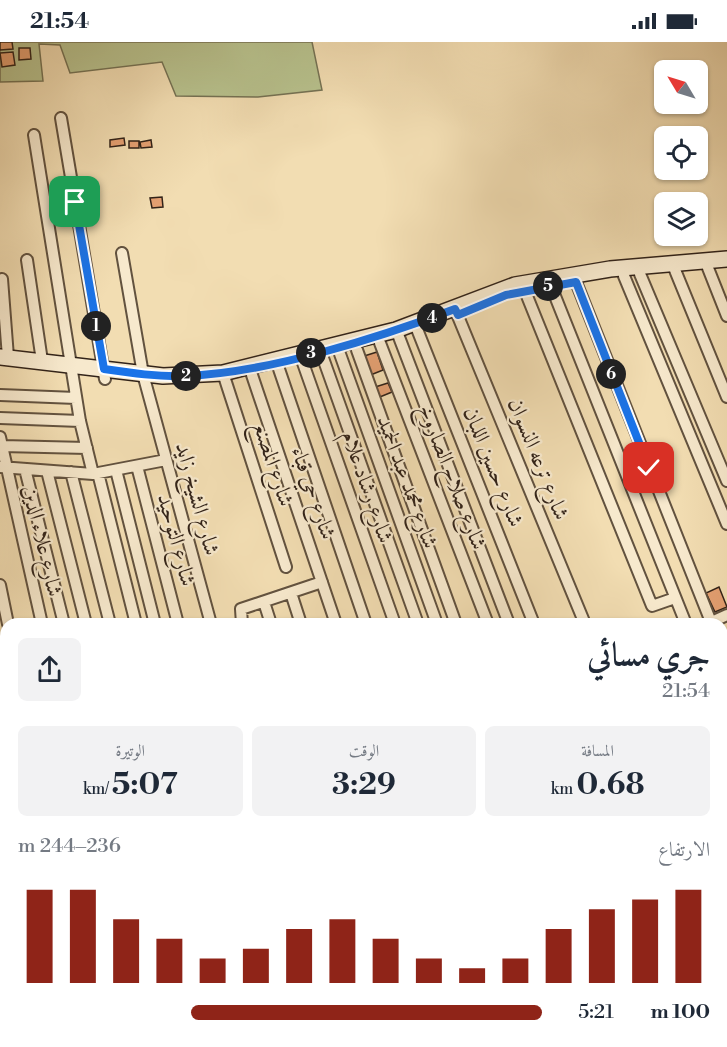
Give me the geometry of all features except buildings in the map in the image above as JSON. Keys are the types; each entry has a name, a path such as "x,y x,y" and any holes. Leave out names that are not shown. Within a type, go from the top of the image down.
{"main road":[{"path":"457,312 498,290 524,283 610,269 727,259"},
{"path":"225,377 416,327 497,298 525,291 640,273 727,267"},
{"path":"3,360 144,379 252,375 380,344 416,327"},
{"path":"3,360 42,361 72,370"}],"street":[{"path":"62,118 104,374"},
{"path":"34,135 80,421 134,618"},
{"name":"شارع الشيخ زايد","path":"122,253 144,379 209,618"},
{"path":"27,260 42,361"},
{"path":"708,268 727,316"},
{"path":"675,270 727,396"},
{"path":"640,273 727,482"},
{"path":"624,276 727,524"},
{"path":"2,279 3,360"},
{"path":"576,282 707,618"},
{"path":"551,286 683,618"},
{"path":"525,291 652,606 675,598"},
{"name":"شارع ترعه النسوان","path":"457,312 583,618"},
{"name":"شارع حسين اللبان","path":"416,327 532,618"},
{"path":"399,337 507,618"},
{"name":"شارع صلاح الصاروخ","path":"380,344 486,618"},
{"path":"357,350 454,618"},
{"name":"شارع محمد عبد الحميد","path":"340,354 435,618"},
{"path":"323,358 416,618"},
{"name":"شارع رشاد علام","path":"303,363 393,618"},
{"path":"279,369 364,618"},
{"name":"شارع حي قباء","path":"252,375 334,618"},
{"name":"شارع المصنع","path":"225,377 286,567"},
{"path":"0,395 76,398"},
{"path":"0,418 80,421"},
{"path":"1,441 87,448"},
{"name":"شارع علاء الدين","path":"1,441 3,467 41,618"},
{"path":"3,467 95,473 166,460"},
{"name":"شارع التوحيد","path":"137,466 176,618"},
{"path":"25,469 62,618"},
{"path":"116,470 153,618"},
{"path":"47,471 84,618"},
{"path":"70,472 108,618"},
{"path":"242,618 241,609 322,582"},
{"path":"0,585 7,618"},
{"path":"291,592 299,618"},
{"path":"264,602 269,618"}],"green space":[{"path":"0,42 312,42 322,90 258,97 176,96 162,62 70,73 60,45 39,44 43,81 0,82"}],"route":[{"path":"75,202 104,369 163,376 223,373 355,342 455,309 458,315 488,301 516,293 576,282 649,468"}]}
